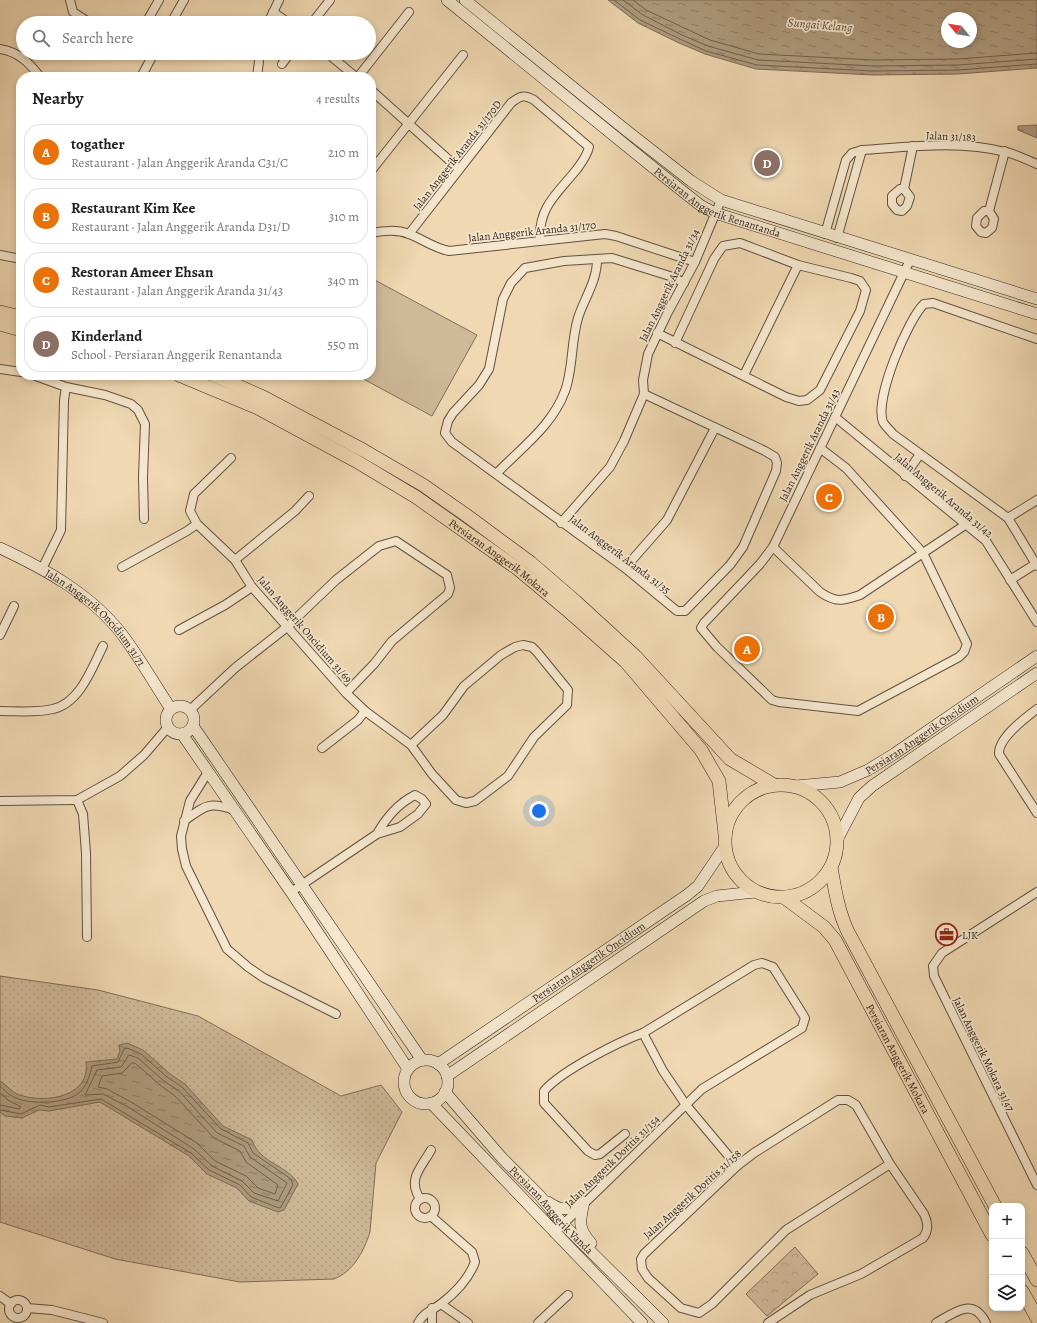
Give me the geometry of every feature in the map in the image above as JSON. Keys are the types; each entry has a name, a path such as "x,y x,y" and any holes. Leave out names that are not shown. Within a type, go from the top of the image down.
{"main road":[{"path":"0,312 16,316"},
{"path":"0,324 16,329"},
{"name":"Persiaran Anggerik Mokara","path":"192,380 258,408 356,461 416,496 518,569 560,604 626,662 701,750 719,781 725,840"},
{"name":"Persiaran Anggerik Mokara","path":"224,380 263,397 357,446 423,485 466,515 531,563 635,656 730,759 741,768 774,785"},
{"path":"774,785 796,786 810,792 821,801 833,819 838,840 831,867 823,879 812,888 799,895 785,898 769,897 755,892 743,884 734,873 727,860 725,840 738,805 754,791 774,785"},
{"name":"Persiaran Anggerik Mokara","path":"831,867 836,898 848,932 993,1203"},
{"name":"Persiaran Anggerik Mokara","path":"785,898 824,926 836,940 989,1229"},
{"path":"1025,1258 1037,1280"},
{"path":"1025,1296 1037,1318"}],"street":[{"path":"70,0 73,12 79,16"},
{"path":"150,16 159,0"},
{"path":"175,16 184,0"},
{"path":"272,16 279,0"},
{"path":"317,16 330,0"},
{"name":"Persiaran Anggerik Renantanda","path":"447,0 671,182 700,205 715,213 904,274 1037,314"},
{"name":"Persiaran Anggerik Renantanda","path":"465,0 615,122 691,181 721,200 825,234 1037,299"},
{"path":"274,12 279,16"},
{"path":"376,53 409,12"},
{"path":"0,49 16,53"},
{"path":"376,165 463,55"},
{"path":"25,60 36,72"},
{"path":"144,72 150,60"},
{"path":"258,72 259,60"},
{"path":"282,64 285,60"},
{"path":"336,60 351,72"},
{"path":"361,72 371,60"},
{"path":"376,94 459,168"},
{"name":"Jalan Anggerik Aranda 31/170D","path":"409,234 511,103 520,96 526,96 545,109 589,147 585,158 545,209 540,223 540,241"},
{"path":"904,189 913,146"},
{"name":"Jalan 31/183","path":"862,150 913,146 964,146 1005,152 1037,164"},
{"path":"825,234 846,160 852,153 862,150"},
{"path":"838,238 862,150"},
{"path":"989,211 1005,152"},
{"name":"Jalan Anggerik Aranda 31/34","path":"561,523 610,467 624,441 644,394 643,380 646,361 657,333 684,283 721,200"},
{"path":"834,203 846,206"},
{"name":"Jalan Anggerik Aranda 31/170","path":"376,232 385,230 409,234 432,246 449,251 585,236 616,236 694,262"},
{"path":"657,333 675,343 744,375 786,398 807,400 820,390 860,311 866,290 860,281 798,265 740,243 723,246 714,259 675,343"},
{"path":"0,255 16,258"},
{"path":"497,473 541,431 549,420 565,390 574,336 580,312 597,270 597,260 612,258 674,278 684,283"},
{"name":"Jalan Anggerik Aranda 31/35","path":"597,260 578,259 537,265 525,268 518,274 503,299 489,369 479,385 448,421 445,433 447,437 497,473 561,523 625,568 676,611 685,611 737,557 773,479 777,463 775,457 765,451 644,394"},
{"name":"Jalan Anggerik Aranda 31/43","path":"910,260 773,547 760,564 701,628 704,633 772,700 858,711 959,657 966,648 967,644 923,553"},
{"path":"744,375 798,265"},
{"path":"1010,580 1037,564 1008,518 893,434 883,422 882,408 884,391 889,372 916,311 924,304 932,303 1037,339"},
{"path":"0,369 16,371"},
{"path":"47,380 66,387 105,395 131,404 138,410 145,424 143,477 144,519"},
{"path":"42,569 61,530 64,400 66,387"},
{"name":"Jalan Anggerik Aranda 31/42","path":"835,417 986,541 1037,622"},
{"path":"625,568 667,520 715,428"},
{"path":"820,448 846,468 923,553"},
{"path":"905,476 920,454"},
{"name":"Jalan Anggerik Oncidium 31/69","path":"231,458 194,494 190,511 197,524 235,560 252,587 346,693 365,711 411,745 432,774 456,800 466,803 475,801 508,776 534,737 567,705 568,690 538,652 524,645 516,647 501,655 482,669 464,686 443,715 411,745"},
{"path":"235,560 295,511 309,496"},
{"path":"1008,518 1037,500"},
{"path":"122,566 187,531 197,524"},
{"path":"773,547 820,592 827,597 842,601 860,594 965,525"},
{"path":"190,710 235,668 287,627 336,580 379,546 388,542 396,541 447,575 450,588 448,594 392,641 374,664 346,693"},
{"name":"Jalan Anggerik Oncidium 31/71","path":"0,548 42,569 84,596 123,636 171,709"},
{"path":"179,630 225,605 252,587"},
{"path":"0,635 14,606"},
{"path":"0,711 52,710 62,705 71,699 84,683 103,646"},
{"name":"Persiaran Anggerik Oncidium","path":"796,786 840,782 868,770 894,754 1037,656"},
{"name":"Persiaran Anggerik Oncidium","path":"838,840 859,798 872,786 1037,673"},
{"path":"182,734 188,731 192,726 194,717 190,710 181,705 171,709 166,715 168,727 177,733 182,734 291,892 408,1069"},
{"path":"1037,709 1008,734 998,750 999,754 1037,813"},
{"path":"322,748 358,720 365,711"},
{"path":"192,726 422,1060"},
{"path":"0,801 77,800 120,776 144,755 168,727"},
{"path":"208,772 190,802 181,836 182,849 186,866 227,949 248,967 264,978 336,1014"},
{"path":"291,892 377,834 400,827 418,814 426,804 422,798 415,795 406,800 384,822 377,834"},
{"path":"77,800 83,814 86,853 86,937"},
{"path":"184,821 205,806 219,804 234,810"},
{"name":"Persiaran Anggerik Oncidium","path":"438,1064 687,895 698,886 725,840"},
{"name":"Persiaran Anggerik Oncidium","path":"447,1076 704,901 717,896 755,892"},
{"name":"Jalan Anggerik Mokara 31/47","path":"1037,892 961,940 942,954 933,966 934,976 1033,1170 1037,1185"},
{"name":"Jalan Anggerik Doritis 31/154","path":"554,1233 584,1202 702,1089 799,1031 805,1018 773,967 767,963 757,963 643,1032"},
{"path":"624,1134 600,1154 595,1155 588,1151 551,1113 544,1103 543,1096 544,1091 554,1081 624,1040 643,1032 663,1071 686,1105 737,1166"},
{"path":"422,1060 428,1060 438,1064 447,1076 445,1092 437,1101 431,1103 416,1102 410,1097 404,1083 408,1069 415,1063 422,1060"},
{"name":"Persiaran Anggerik Vanda","path":"445,1092 502,1158 540,1196 563,1224 663,1323"},
{"name":"Jalan Anggerik Doritis 31/158","path":"838,1100 851,1102 858,1108 890,1164 786,1230 704,1310 699,1313 694,1313 681,1308 648,1278 642,1269 641,1259 649,1248 737,1166 754,1153 838,1100"},
{"name":"Persiaran Anggerik Vanda","path":"431,1103 554,1233 642,1323"},
{"path":"420,1199 413,1186 415,1177 431,1150"},
{"path":"768,1323 810,1295 861,1274 923,1238 927,1230 927,1222 924,1214 890,1164"},
{"path":"540,1196 562,1210 569,1209 584,1202"},
{"path":"418,1323 422,1316 432,1308 441,1304 471,1272 475,1262 472,1252 431,1216 422,1217 416,1211 417,1202 420,1199 425,1198 434,1202 434,1212 431,1216"},
{"path":"584,1202 580,1223 582,1231 595,1248 597,1258"},
{"path":"0,1296 11,1304"},
{"path":"538,1323 568,1296"},
{"path":"11,1304 19,1300 24,1303 27,1308"},
{"path":"11,1304 10,1312 12,1320 24,1316 27,1308"},
{"path":"441,1304 468,1323"},
{"path":"27,1308 52,1310 103,1323"},
{"path":"432,1308 432,1323"},
{"path":"936,1323 957,1310 967,1308 974,1309 981,1314 986,1323"}],"green space":[{"path":"376,281 477,335 432,416 365,380 376,380"},
{"path":"0,976 98,990 198,1016 341,1096 381,1085 402,1112 376,1163 370,1232 365,1246 357,1260 341,1276 334,1279 240,1282 115,1259 0,1222"},
{"path":"795,1247 818,1274 767,1316 746,1294"}],"water":[{"name":"Sungai Kelang","path":"608,0 1037,0 1037,68 958,74 873,75 756,69 705,54 638,23"},
{"path":"1037,125 1037,138 1018,130 1018,126"},
{"path":"127,1043 143,1050 170,1074 185,1084 223,1126 252,1140 261,1154 288,1172 298,1184 284,1210 278,1212 249,1201 237,1188 207,1174 189,1156 100,1102 49,1111 39,1110 22,1118 5,1116 0,1112 0,1081 13,1092 33,1098 55,1097 66,1094 75,1090 82,1083 86,1074 86,1062 117,1059 120,1051 119,1045"}],"place":[{"name":"Kinderland","path":"767,163"},
{"name":"Restoran Ameer Ehsan","path":"829,497"},
{"name":"Restaurant Kim Kee","path":"881,617"},
{"name":"togather","path":"747,649"},
{"name":"LJK","path":"947,935"}]}
